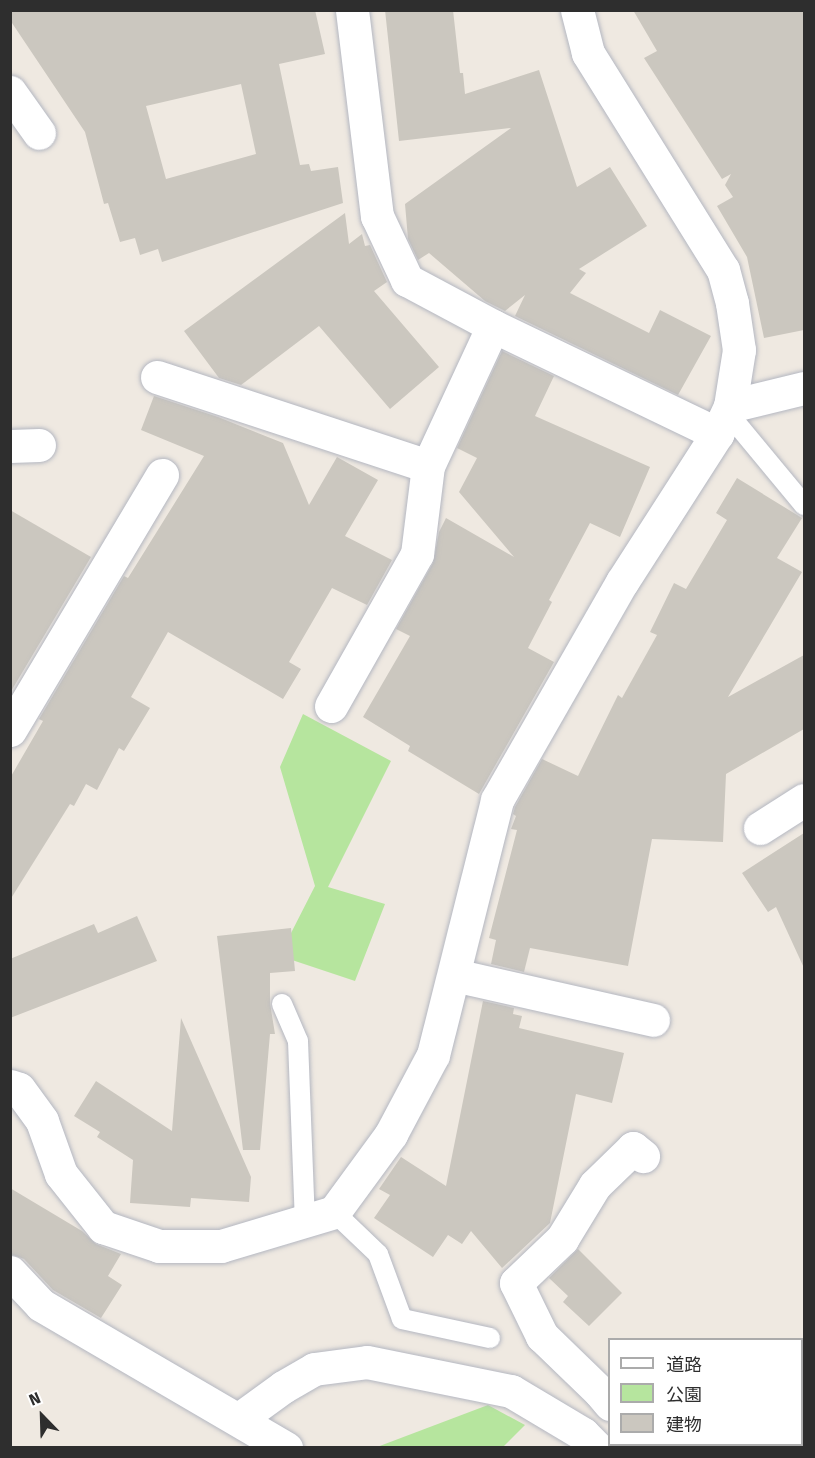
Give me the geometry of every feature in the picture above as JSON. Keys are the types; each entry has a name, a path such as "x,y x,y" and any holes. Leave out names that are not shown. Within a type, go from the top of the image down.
{"street":[{"path":"352,10 377,216 407,280 493,326 724,417 804,388"},
{"path":"10,1086 19,1089 42,1121 61,1174 103,1227 159,1246 221,1246 319,1216 391,1134 433,1055 497,800 622,582 724,417 739,350 732,303 723,270 588,53 577,10"},
{"path":"10,92 39,133"},
{"path":"331,706 417,554 428,466 493,326"},
{"path":"157,377 428,466"},
{"path":"10,730 162,475"},
{"path":"760,828 804,801"},
{"path":"454,975 653,1020"},
{"path":"608,1403 600,1392 542,1336 516,1283 562,1239 594,1185 633,1148 643,1156"},
{"path":"10,1272 41,1305 286,1448"},
{"path":"239,1419 283,1387 314,1369 367,1362 511,1391 583,1434 597,1448"}],"lane":[{"path":"724,417 804,505"},
{"path":"282,1004 298,1041 319,1216 378,1254 402,1319 490,1338"}],"green space":[{"path":"303,714 391,761 328,887 385,904 355,981 292,960 289,937 315,886 280,767"},
{"path":"488,1405 525,1425 503,1447 377,1447"}],"building":[{"path":"10,10 315,10 325,54 279,64 300,165 309,164 311,171 338,167 343,203 162,262 158,249 140,255 135,238 120,242 108,203 104,204 85,132 10,20","holes":["241,84 256,154 166,179 146,106"]},
{"path":"385,10 453,10 460,73 463,73 465,94 539,70 577,187 610,167 647,226 579,269 586,273 570,293 649,333 660,310 711,336 678,395 515,316 525,295 505,311 485,301 429,253 418,260 408,239 405,204 511,128 399,141"},
{"path":"633,10 804,10 804,330 764,338 747,257 717,206 733,197 725,185 731,174 722,179 644,58 657,51"},
{"path":"345,213 349,244 362,234 365,246 370,245 387,282 374,291 439,367 390,409 319,326 241,385 219,378 184,331"},
{"path":"502,351 554,376 535,416 650,467 620,537 590,523 549,600 552,602 528,648 554,662 479,794 408,751 410,746 363,717 410,636 396,629 433,563 439,532 446,518 514,557 459,492 477,458 457,448"},
{"path":"154,396 218,417 283,443 309,505 337,457 378,480 345,536 392,560 367,605 332,588 289,662 301,669 283,699 168,632 131,697 150,708 124,751 119,748 97,790 86,784 74,806 70,804 10,900 10,778 43,721 39,719 124,576 128,578 204,456 141,430"},
{"path":"737,478 802,518 777,558 802,572 728,697 804,655 804,729 726,774 723,842 652,839 628,966 530,948 524,972 491,964 496,940 489,938 517,830 511,829 516,816 513,814 515,807 542,759 578,776 618,695 622,698 657,635 650,632 674,583 686,589 727,520 716,513"},
{"path":"10,510 91,557 10,693"},
{"path":"804,833 804,968 776,907 768,912 742,873"},
{"path":"137,916 157,961 10,1018 10,959 94,924 98,933"},
{"path":"291,928 295,971 270,973 270,1003 275,1034 270,1034 260,1150 243,1150 217,936"},
{"path":"483,1001 514,1008 513,1014 522,1016 519,1028 624,1053 612,1103 576,1094 550,1223 502,1268 471,1231 462,1244 448,1235 433,1257 374,1218 390,1195 379,1189 401,1157 446,1186"},
{"path":"181,1018 251,1177 249,1202 191,1198 190,1207 130,1203 133,1160 97,1137 100,1132 74,1116 96,1081 172,1131"},
{"path":"10,1188 82,1231 96,1244 121,1254 108,1276 122,1285 101,1318 53,1290 24,1259 10,1254"},
{"path":"578,1249 622,1293 589,1326 563,1302 568,1296 549,1278"}]}
